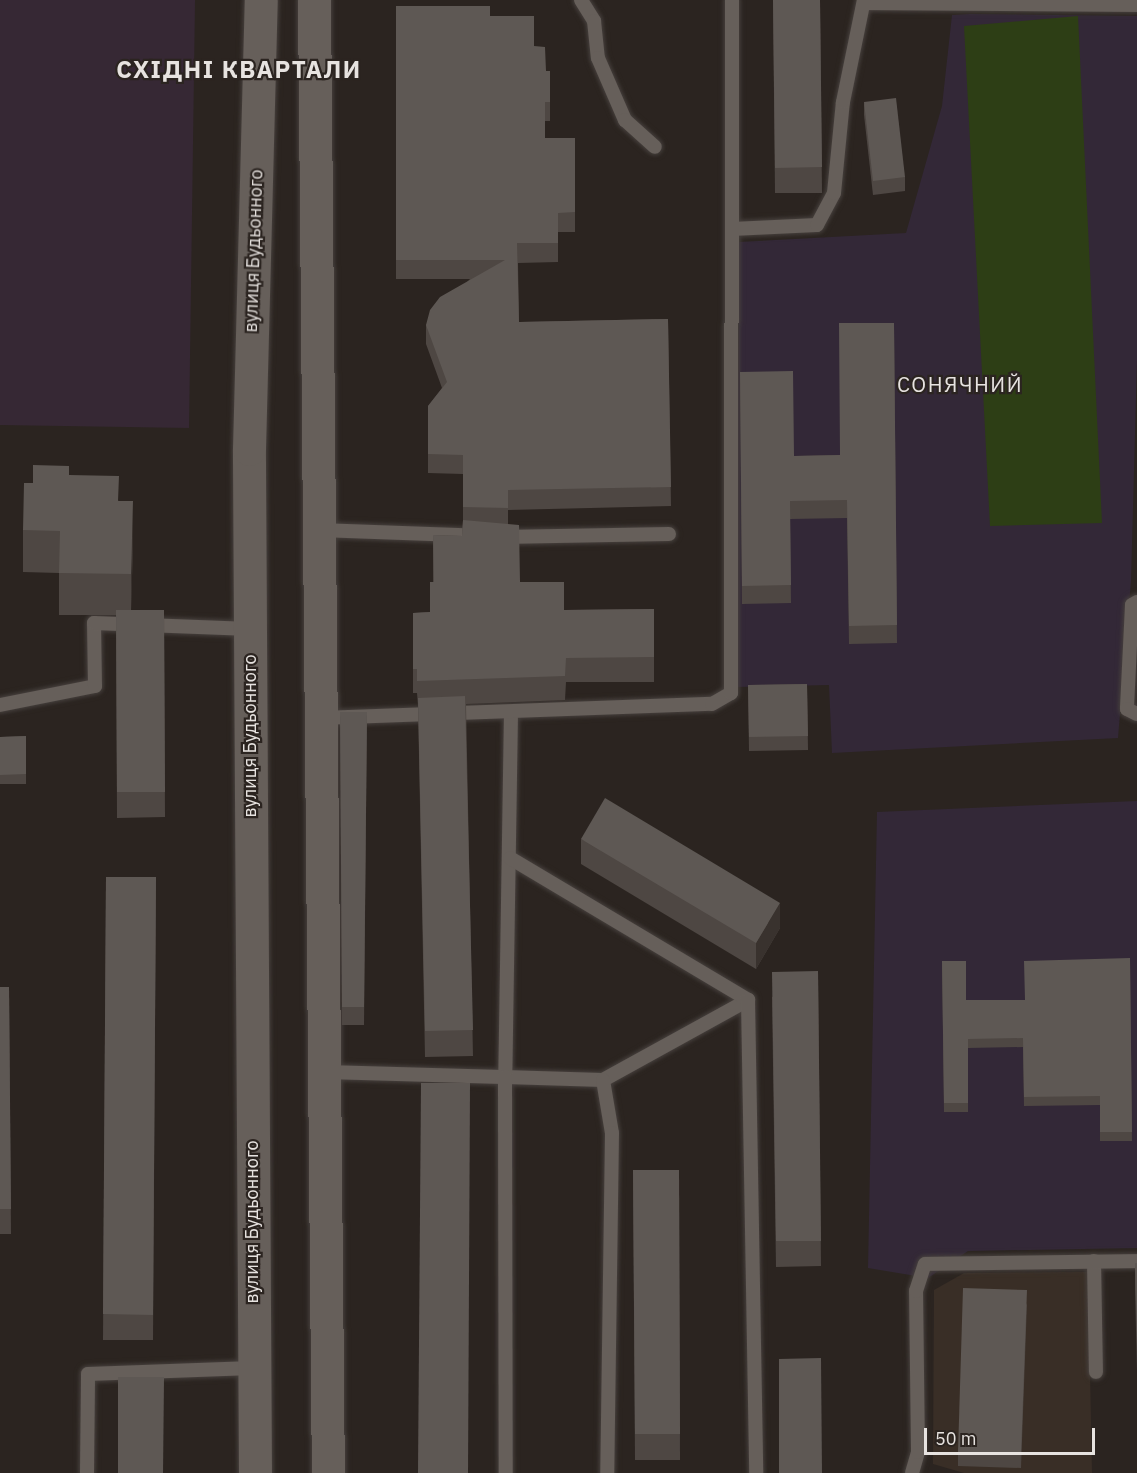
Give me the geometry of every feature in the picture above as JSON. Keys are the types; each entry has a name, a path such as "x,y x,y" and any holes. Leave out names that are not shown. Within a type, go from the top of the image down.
{"main road":[{"name":"вулиця Будьонного","path":"255,1473 252,1368 249,449 261,0"},
{"path":"314,0 328,1473"}],"lane":[{"path":"314,0 320,0"},
{"path":"580,0 594,21 598,58 625,120 655,147"},
{"path":"321,718 362,710 511,712 711,704 731,693 732,0"},
{"path":"732,229 817,225 834,193 843,102 864,1 1137,5"},
{"path":"319,530 501,537 669,534"},
{"path":"1137,602 1132,605 1127,710 1137,714"},
{"path":"0,705 95,686 94,623 250,629"},
{"path":"506,1473 505,1077 511,712"},
{"path":"510,858 748,1000"},
{"path":"324,1072 603,1080 748,1000"},
{"path":"748,1000 756,1473"},
{"path":"603,1080 612,1133 608,1473"},
{"path":"1094,1261 1095,1372"},
{"path":"912,1473 918,1452 916,1291 925,1264 1137,1261"},
{"path":"87,1473 88,1374 252,1368"}],"shaded area":[{"path":"0,0 195,0 189,428 0,425"},
{"path":"952,15 1137,16 1137,360 1131,581 1118,738 832,753 829,685 736,687 739,242 906,233 942,106"},
{"path":"1137,801 1137,1248 968,1251 928,1278 868,1268 877,812"},
{"path":"1088,1272 1092,1473 964,1473 933,1464 934,1290 964,1273"}],"green space":[{"path":"1078,16 1102,523 990,526 964,26"}],"building":[{"path":"773,0 820,0 822,167 775,168"},
{"path":"396,6 490,6 490,16 534,16 534,46 545,47 546,71 550,71 550,102 545,102 545,138 575,138 575,212 558,213 558,243 517,243 519,322 668,319 671,487 508,490 508,508 463,507 463,455 428,454 428,406 447,382 426,325 430,310 440,297 505,260 396,260"},
{"path":"896,98 905,177 873,181 864,102"},
{"path":"839,323 894,323 897,625 849,626 847,500 790,501 791,585 742,586 740,372 793,371 794,456 840,455"},
{"path":"33,465 69,466 69,475 119,476 118,501 133,501 131,574 59,573 60,531 23,530 24,483 33,483"},
{"path":"463,520 519,525 520,582 564,582 564,610 654,609 654,657 566,658 565,676 417,681 417,669 413,669 413,613 430,612 430,582 434,582 433,535 462,536"},
{"path":"116,610 164,610 165,792 117,792"},
{"path":"807,684 808,736 749,737 748,685"},
{"path":"465,696 473,1030 425,1031 418,698"},
{"path":"340,712 367,712 364,1007 342,1007"},
{"path":"26,736 26,774 0,775 0,737"},
{"path":"605,798 780,903 756,943 581,839"},
{"path":"106,877 156,877 153,1315 103,1314"},
{"path":"1130,958 1132,1132 1100,1132 1100,1096 1024,1097 1023,1038 968,1039 968,1103 944,1103 942,961 966,961 966,1000 1025,1000 1024,961"},
{"path":"818,971 821,1241 776,1241 772,972"},
{"path":"0,987 9,987 11,1209 0,1209"},
{"path":"421,1083 470,1083 468,1473 418,1473"},
{"path":"633,1170 679,1170 680,1434 635,1434"},
{"path":"1135,1263 1137,1263 1137,1346"},
{"path":"963,1288 1027,1290 1021,1454 958,1452"},
{"path":"821,1358 822,1473 779,1473 779,1359"},
{"path":"118,1377 164,1377 163,1473 118,1473"}],"district":[{"name":"СХІДНІ КВАРТАЛИ","path":"239,70"},
{"name":"СОНЯЧНИЙ","path":"960,384"}]}
